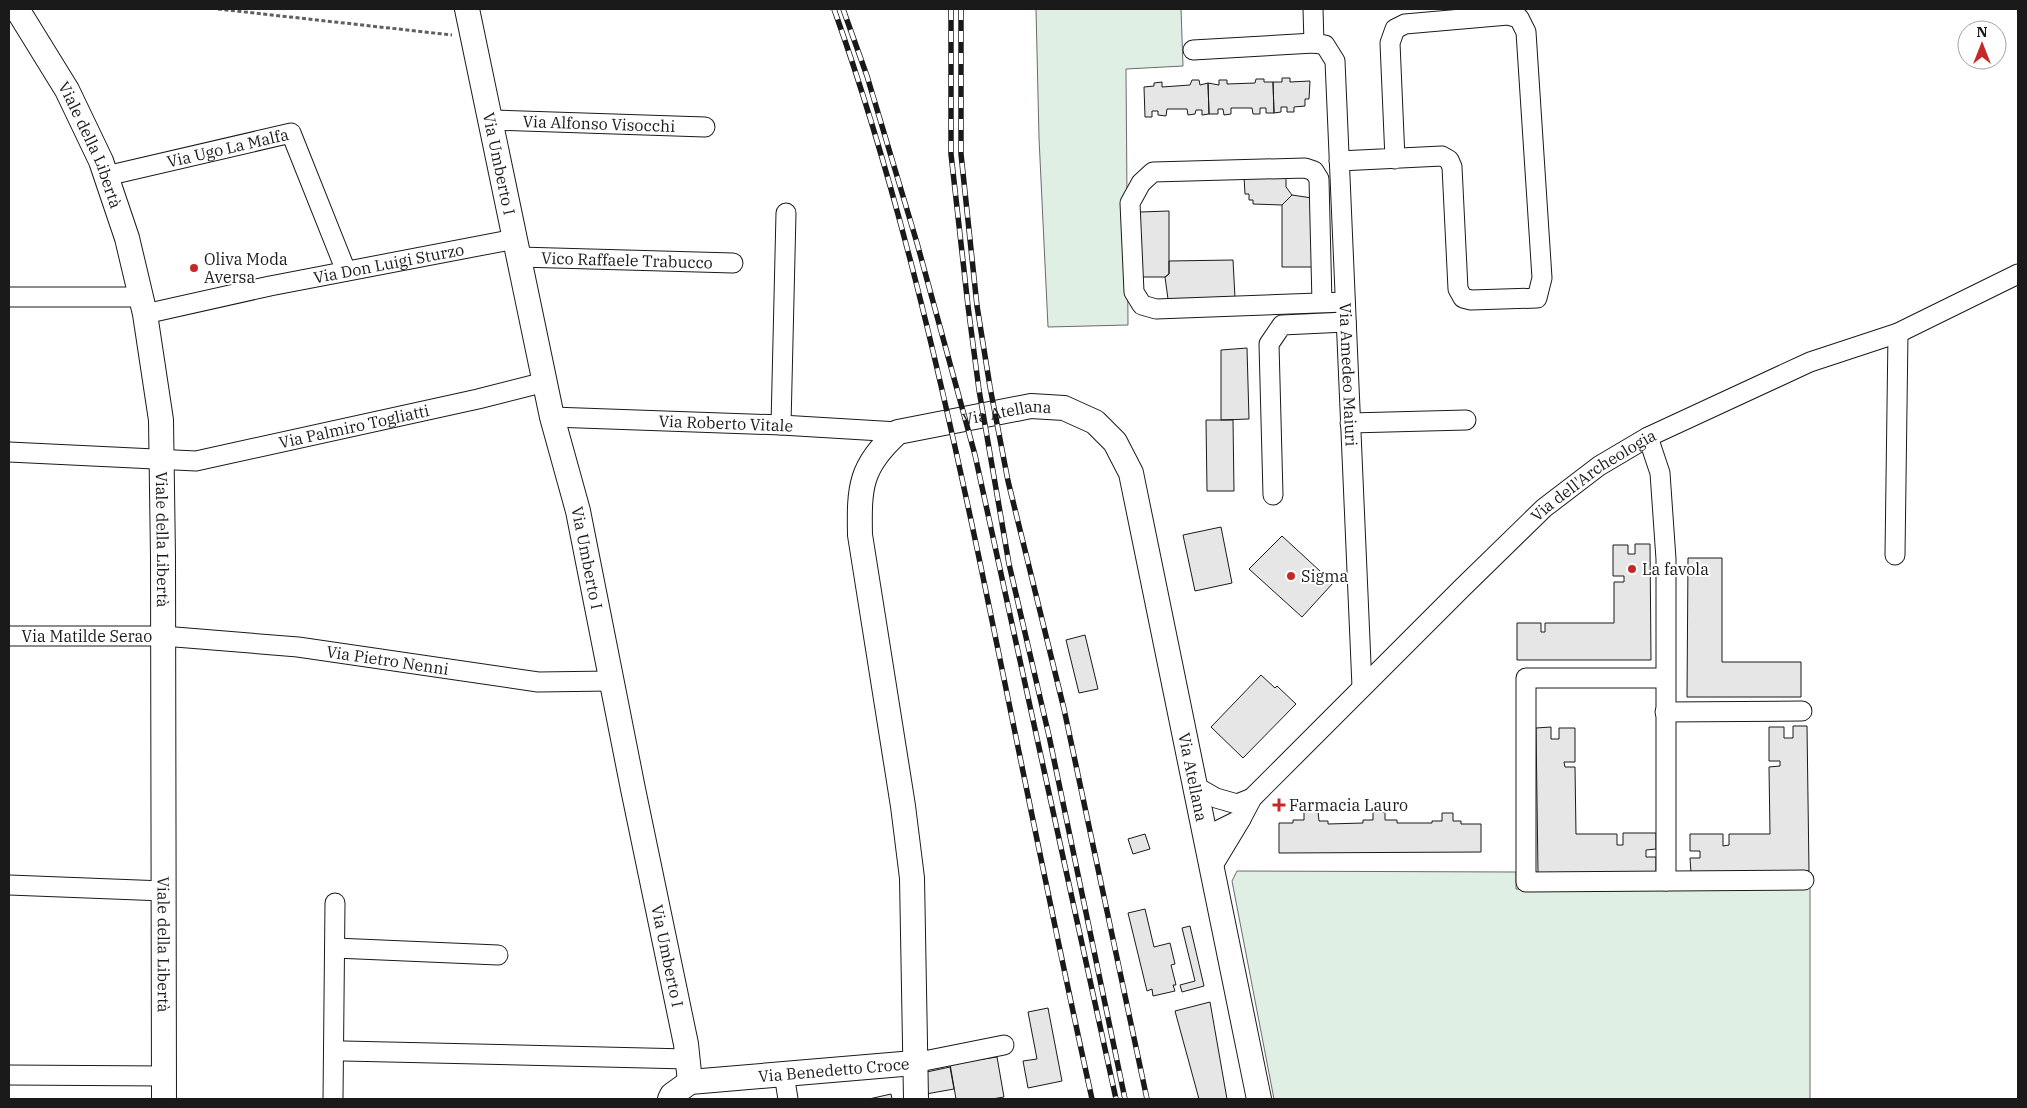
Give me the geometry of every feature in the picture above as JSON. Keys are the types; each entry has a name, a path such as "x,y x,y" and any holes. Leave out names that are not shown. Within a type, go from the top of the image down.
{"main road":[{"name":"Viale della Libertà","path":"17,9 68,90 101,161 127,238 143,306 160,420 163,636 164,1099"},
{"name":"Via Umberto I","path":"467,9 552,417 578,511 689,1071"},
{"name":"Via Atellana","path":"898,432 1031,406 1064,408 1095,422 1115,442 1131,473 1259,1099"},
{"path":"898,432 883,445 869,464 859,496 860,535 904,806 912,878 916,1099"},
{"name":"Via Benedetto Croce","path":"689,1071 784,1074 914,1063"},
{"path":"670,1099 689,1071"}],"street":[{"path":"1193,50 1314,43 1313,9"},
{"path":"1339,161 1395,159 1442,156 1449,160 1452,167 1458,289 1463,298 1471,300 1537,298 1542,278 1526,32 1519,18 1508,15 1405,24 1394,29 1390,43 1395,159"},
{"path":"9,24 32,34"},
{"name":"Via Amedeo Maiuri","path":"1314,43 1325,45 1335,61 1362,687"},
{"name":"Via Alfonso Visocchi","path":"491,120 706,127"},
{"name":"Via Ugo La Malfa","path":"106,176 291,133 346,271"},
{"path":"1322,303 1319,179 1314,171 1305,168 1153,172 1142,183 1130,203 1134,292 1142,305 1156,309 1322,303 1345,302"},
{"path":"781,425 786,214"},
{"name":"Vico Raffaele Trabucco","path":"517,248 733,263"},
{"name":"Via Don Luigi Sturzo","path":"9,297 143,306 346,271 517,248"},
{"name":"Via dell'Archeologia","path":"1203,826 1222,812 1244,807 1362,687 1544,508 1599,466 1648,437 1810,362 1898,332 2018,274"},
{"path":"1273,495 1268,344 1282,325 1346,322"},
{"path":"1895,554 1898,332"},
{"name":"Via Palmiro Togliatti","path":"9,452 196,461 478,399 545,382"},
{"name":"Via Roberto Vitale","path":"552,417 781,425 898,432"},
{"path":"1350,423 1466,420"},
{"path":"1648,437 1660,473 1666,559 1666,881"},
{"name":"Via Matilde Serao","path":"9,636 163,636"},
{"name":"Via Pietro Nenni","path":"163,636 298,646 538,682 611,681"},
{"path":"1665,678 1526,678 1526,882 1804,880"},
{"path":"1666,712 1802,711"},
{"path":"1195,786 1216,798 1244,807 1212,867"},
{"path":"9,885 164,891"},
{"path":"333,1099 335,904"},
{"path":"335,948 498,954"},
{"name":"Via Benedetto Croce","path":"914,1063 1004,1045"},
{"path":"344,1051 689,1071"},
{"path":"784,1074 788,1099"},
{"path":"9,1075 164,1076"}],"path":[{"path":"218,9 473,36"}],"green space":[{"path":"1036,9 1181,9 1183,66 1126,69 1128,325 1048,327 1039,138"},
{"path":"1237,871 1516,872 1516,889 1810,887 1810,1099 1274,1099 1232,881"}],"building":[{"path":"1282,78 1290,78 1290,82 1310,81 1309,99 1305,99 1305,106 1294,107 1294,112 1287,112 1287,107 1281,107 1281,112 1274,113 1273,82 1282,82"},
{"path":"1256,79 1264,79 1264,82 1273,82 1274,113 1266,113 1266,108 1260,108 1260,114 1253,114 1252,108 1231,108 1231,114 1224,115 1223,109 1218,109 1218,114 1209,114 1208,83 1219,85 1219,80 1227,80 1227,84 1255,83"},
{"path":"1192,80 1199,80 1200,85 1208,83 1209,114 1202,115 1202,110 1196,110 1195,114 1188,115 1187,109 1167,109 1166,116 1158,115 1158,111 1152,111 1152,117 1145,117 1144,87 1154,86 1154,83 1162,82 1162,87 1190,85"},
{"path":"1286,176 1286,187 1292,195 1282,205 1253,204 1253,200 1249,200 1249,194 1245,194 1244,177"},
{"path":"1292,195 1312,198 1313,267 1282,267 1282,205"},
{"path":"1169,211 1169,274 1165,277 1141,277 1140,212"},
{"path":"1233,260 1235,298 1168,299 1165,277 1169,274 1169,261"},
{"path":"1247,348 1249,419 1221,420 1221,350"},
{"path":"1206,420 1233,420 1234,491 1207,491"},
{"path":"1221,527 1232,583 1195,591 1183,535"},
{"name":"Sigma","path":"1282,536 1333,583 1302,617 1249,569"},
{"path":"1635,544 1650,544 1651,660 1517,660 1517,623 1541,623 1541,632 1545,632 1545,623 1614,623 1614,582 1624,582 1624,576 1613,576 1613,545 1628,545 1628,554 1635,554"},
{"path":"1688,558 1722,558 1722,662 1801,662 1801,697 1687,697"},
{"path":"1085,635 1098,689 1079,693 1066,640"},
{"path":"1261,675 1275,688 1277,686 1296,704 1243,758 1211,727"},
{"path":"1793,726 1807,726 1809,871 1691,873 1690,858 1700,858 1700,851 1690,851 1690,834 1723,834 1723,846 1729,845 1729,834 1770,834 1769,767 1780,766 1780,761 1769,761 1769,727 1784,727 1784,738 1793,738"},
{"path":"1551,727 1551,739 1559,739 1559,728 1575,728 1575,762 1564,762 1565,767 1575,767 1576,834 1617,834 1617,845 1623,845 1623,833 1656,833 1656,849 1646,850 1646,857 1656,857 1656,872 1538,873 1536,728"},
{"path":"1304,811 1318,811 1319,821 1328,821 1328,824 1363,823 1363,820 1373,820 1373,812 1385,812 1385,820 1397,820 1397,823 1432,823 1432,821 1442,821 1442,813 1453,813 1453,821 1461,821 1461,824 1481,824 1481,852 1279,853 1279,823 1293,823 1293,820 1304,820"},
{"path":"1145,834 1150,849 1133,854 1128,839"},
{"path":"1145,909 1154,947 1170,943 1175,964 1171,965 1176,985 1173,985 1175,991 1153,996 1152,989 1147,991 1128,913"},
{"path":"1190,926 1204,986 1182,992 1180,985 1195,981 1182,928"},
{"path":"1210,1002 1227,1099 1199,1099 1175,1011"},
{"path":"1048,1008 1062,1081 1028,1088 1023,1061 1037,1059 1028,1012"},
{"path":"997,1057 1004,1097 956,1099 950,1064"},
{"path":"950,1067 954,1089 926,1094 922,1073"},
{"path":"891,1094 892,1099 869,1099"}],"railway":[{"path":"834,9 878,143 932,347 978,553 1092,1099"},
{"path":"843,9 867,76 917,243 975,455 1116,1099"},
{"path":"951,9 951,154 979,390 1009,564 1049,736 1125,1099"},
{"path":"961,9 961,154 977,306 990,387 1008,481 1064,709 1147,1099"}],"place":[{"name":"Oliva Moda Aversa","path":"194,268"},
{"name":"La favola","path":"1632,569"},
{"name":"Sigma","path":"1291,576"},
{"name":"Farmacia Lauro","path":"1279,805"}]}
